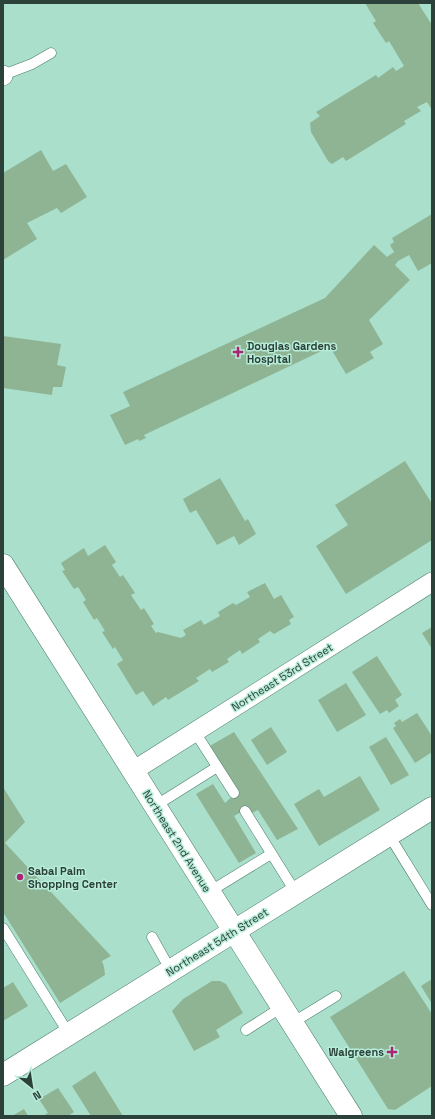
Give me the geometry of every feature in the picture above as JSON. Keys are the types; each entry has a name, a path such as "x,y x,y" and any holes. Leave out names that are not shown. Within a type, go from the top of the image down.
{"main road":[{"name":"Northeast 2nd Avenue","path":"3,565 287,1015 344,1114"},
{"name":"Northeast 54th Street","path":"3,1075 432,808"}],"street":[{"name":"Northeast 53rd Street","path":"133,771 432,582"}],"lane":[{"path":"3,76 32,64 51,53"},
{"path":"195,732 234,793"},
{"path":"155,806 217,767"},
{"path":"245,811 296,893"},
{"path":"389,835 432,905"},
{"path":"209,892 272,854"},
{"path":"3,928 69,1034"},
{"path":"152,937 171,970"},
{"path":"246,1030 336,996"}],"building":[{"path":"365,3 418,3 432,25 432,110 427,102 417,107 421,111 404,121 406,124 346,161 343,157 332,164 328,161 311,132 310,123 320,116 316,112 376,75 378,78 393,67 396,71 404,66 389,41 386,43 373,23 376,21"},
{"path":"41,150 53,171 66,164 87,197 61,213 57,208 27,223 37,239 3,260 3,173"},
{"path":"432,214 432,263 418,271 409,255 398,261 395,265 410,280 369,320 383,344 370,352 374,358 346,374 330,347 144,435 146,438 139,441 138,439 125,445 110,415 130,406 123,392 325,298 374,245 387,257 394,252 390,245 394,242 392,238"},
{"path":"3,336 61,344 57,365 66,367 62,387 53,387 52,395 3,388"},
{"path":"405,461 432,502 432,540 346,594 316,546 348,525 335,505"},
{"path":"220,478 245,521 248,519 256,534 239,545 234,536 217,545 196,510 190,513 183,499"},
{"path":"105,545 116,562 112,565 120,577 123,575 135,593 131,595 141,610 144,608 154,624 151,626 156,633 158,632 181,638 186,635 183,630 201,620 204,625 220,616 218,612 233,603 236,605 250,597 247,592 265,583 274,599 281,595 294,617 289,620 291,624 274,634 270,631 258,639 260,642 242,654 240,650 227,659 229,662 212,672 210,669 196,678 199,681 168,700 166,697 153,706 143,691 136,695 117,664 123,660 115,647 113,649 102,632 105,631 97,618 94,620 83,602 86,600 78,587 74,589 62,571 65,570 61,563 84,548 88,556"},
{"path":"432,627 432,649 422,633"},
{"path":"377,656 402,695 395,700 399,706 389,713 387,710 380,714 352,672"},
{"path":"346,683 366,715 337,732 318,700"},
{"path":"417,713 432,736 432,752 415,763 393,728 396,726 394,723 400,719 402,722"},
{"path":"271,727 287,752 267,765 251,740"},
{"path":"234,732 298,829 277,840 258,810 252,813 247,809 234,816 256,853 239,863 196,794 213,784 225,803 238,791 208,747"},
{"path":"386,737 409,775 391,785 369,747"},
{"path":"360,776 380,810 319,846 294,804 319,789 324,797"},
{"name":"Sabal Palm Shopping Center","path":"3,787 25,822 5,843 111,956 102,961 105,975 60,1003 3,912"},
{"name":"Walgreens","path":"404,971 432,1014 432,1086 395,1110 388,1109 330,1017"},
{"path":"432,979 432,1004 421,986"},
{"path":"212,981 220,981 226,984 243,1013 216,1030 220,1037 194,1051 172,1011 183,999"},
{"path":"13,982 28,1006 3,1021 3,988"},
{"path":"95,1071 123,1116 91,1116 72,1086"},
{"path":"58,1088 74,1112 68,1116 43,1116 48,1113 39,1099"},
{"path":"24,1109 28,1116 12,1116"}],"place":[{"name":"Douglas Gardens Hospital","path":"238,352"},
{"name":"Sabal Palm Shopping Center","path":"20,877"},
{"name":"Walgreens","path":"392,1052"}]}
